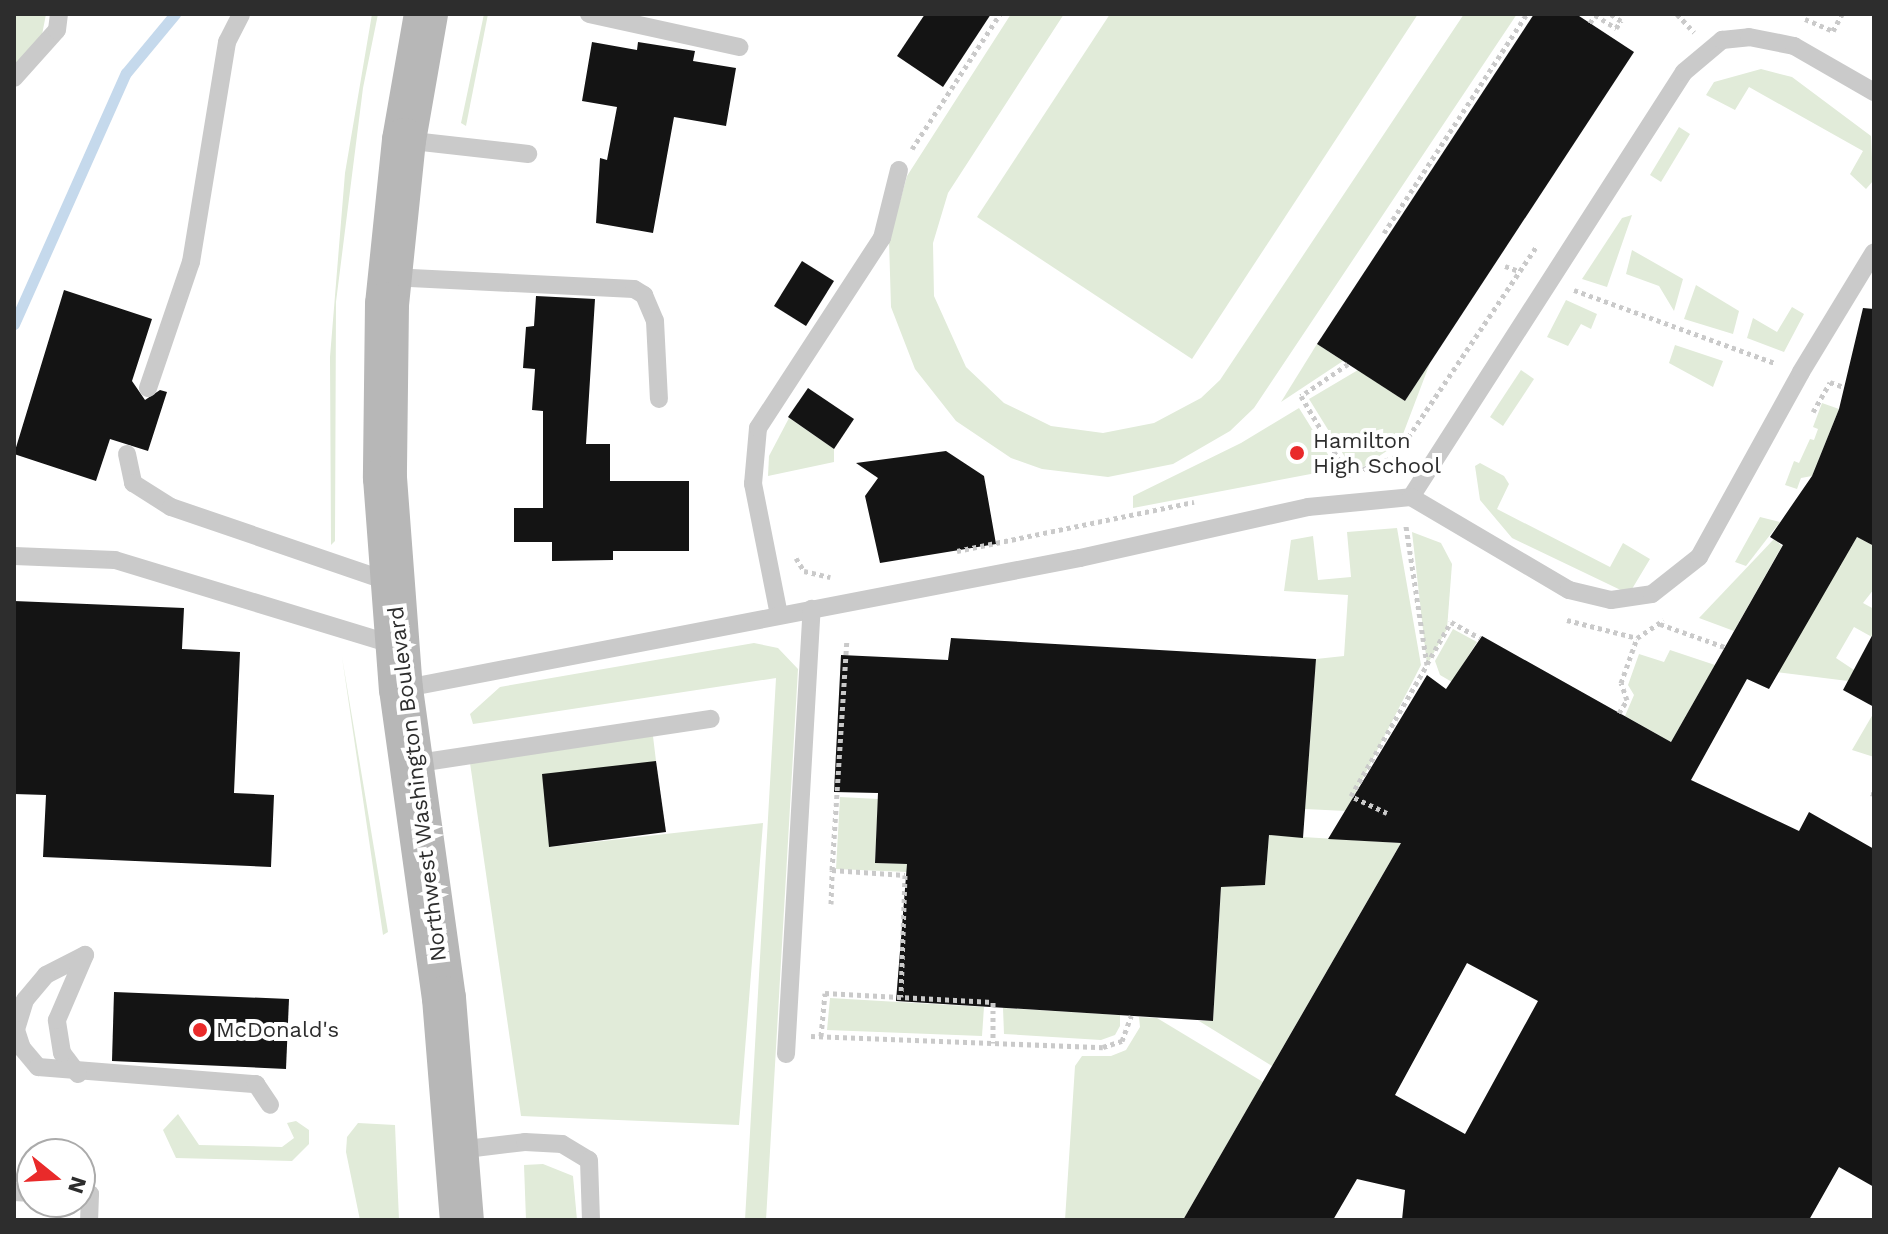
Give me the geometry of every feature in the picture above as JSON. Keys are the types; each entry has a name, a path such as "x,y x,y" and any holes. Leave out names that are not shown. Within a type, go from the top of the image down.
{"main road":[{"name":"Northwest Washington Boulevard","path":"426,14 404,140 390,277 385,478 401,689 458,1150 462,1220"}],"lane":[{"path":"14,78 57,30 59,14"},
{"path":"148,388 191,262 227,42 241,14"},
{"path":"589,14 739,47"},
{"path":"1411,497 1684,72 1722,40 1749,37 1794,46 1874,92"},
{"path":"404,140 528,154"},
{"path":"779,615 753,484 758,428 882,238 899,170"},
{"path":"401,689 812,609 1308,507 1411,497 1569,590 1611,600 1652,594 1699,557 1801,372 1874,252"},
{"path":"390,277 634,289 644,295 655,321 659,399"},
{"path":"127,454 133,483 171,507 393,583"},
{"path":"14,556 115,560 398,646"},
{"path":"786,1054 812,609"},
{"path":"412,764 711,719"},
{"path":"78,1074 62,1053 57,1020 65,990 85,955 46,975 25,1000 16,1030 22,1048 38,1067 78,1074 256,1084 270,1105"},
{"path":"458,1150 525,1142 562,1144 589,1160 591,1220"}],"path":[{"path":"899,170 1000,14"},
{"path":"1384,233 1527,14"},
{"path":"1590,23 1595,15 1616,28 1621,21 1611,14"},
{"path":"1682,41 1692,32"},
{"path":"1333,477 1348,475 1395,457 1545,234"},
{"path":"1505,266 1844,387"},
{"path":"1348,364 1301,396 1348,475"},
{"path":"1411,497 1405,536 1427,665"},
{"path":"954,552 1197,501"},
{"path":"790,550 804,571 833,578"},
{"path":"1567,620 1637,638"},
{"path":"1387,813 1351,796 1451,622 1480,638"},
{"path":"1659,623 1725,647"},
{"path":"831,904 847,639"},
{"path":"832,870 905,875 901,997"},
{"path":"821,1036 825,993 993,1002 993,1043"},
{"path":"788,1035 1103,1047 1122,1041 1131,1016"}],"green space":[{"path":"14,14 46,14 42,35 14,67"},
{"path":"372,14 378,14 363,88 336,302 335,541 331,545 330,357 345,173"},
{"path":"484,14 488,14 466,126 461,123"},
{"path":"1011,14 1064,14 948,193 933,243 934,296 966,367 1004,403 1051,426 1103,433 1154,423 1201,398 1220,380 1464,14 1517,14 1254,408 1230,431 1173,464 1108,477 1042,469 1011,458 956,421 915,369 891,307 889,241 907,176"},
{"path":"1110,14 1418,14 1192,359 977,217"},
{"path":"1761,69 1792,77 1871,136 1873,181 1866,189 1850,174 1863,151 1749,87 1735,110 1706,95 1714,82"},
{"path":"1679,127 1690,134 1661,182 1650,175"},
{"path":"1632,215 1607,287 1582,279 1622,218"},
{"path":"1632,250 1683,279 1674,311 1659,286 1626,274"},
{"path":"1696,285 1739,311 1733,334 1684,319"},
{"path":"1566,300 1597,314 1591,329 1581,324 1568,346 1547,337"},
{"path":"1792,307 1804,314 1784,352 1747,338 1753,318 1777,332"},
{"path":"1317,344 1343,361 1281,402"},
{"path":"1675,345 1723,361 1713,387 1669,363"},
{"path":"1430,363 1400,442 1363,467 1348,462 1309,399 1358,370 1405,401"},
{"path":"1521,370 1534,379 1503,426 1490,417"},
{"path":"1822,403 1839,409 1812,476 1801,478 1797,489 1785,485 1794,461 1799,463 1810,439 1814,440 1818,429 1813,427"},
{"path":"1299,408 1337,469 1133,508 1133,496 1241,443"},
{"path":"789,418 834,449 834,462 768,476 769,456"},
{"path":"1480,463 1504,476 1509,484 1497,509 1610,567 1623,543 1650,559 1629,594 1512,538 1480,500 1475,466"},
{"path":"1760,517 1780,522 1746,566 1735,562"},
{"path":"1397,528 1421,665 1346,811 1305,809 1316,659 1344,656 1348,595 1284,591 1291,540 1313,536 1318,580 1351,577 1347,532"},
{"path":"1412,532 1441,543 1452,564 1447,629 1427,665"},
{"path":"1857,537 1874,546 1874,589 1863,603 1874,609 1874,633 1872,637 1854,627 1836,658 1854,670 1848,681 1777,672"},
{"path":"1774,539 1782,546 1734,631 1699,618"},
{"path":"1453,629 1477,642 1452,682 1440,675 1435,661"},
{"path":"754,643 778,648 798,669 766,1220 745,1220 776,678 473,724 470,714 500,687"},
{"path":"1670,650 1715,665 1671,742 1625,716 1634,695 1628,685 1639,654 1664,662"},
{"path":"342,657 388,932 383,935"},
{"path":"1874,714 1874,757 1852,750"},
{"path":"652,728 656,761 550,847 763,823 739,1125 521,1116 469,756"},
{"path":"840,797 878,799 875,863 907,864 907,872 836,869"},
{"path":"1269,835 1401,843 1272,1066 1199,1021 1213,1021 1221,887 1265,885"},
{"path":"830,998 984,1007 982,1036 827,1030"},
{"path":"1003,1008 1120,1015 1120,1026 1115,1035 1101,1040 1004,1034"},
{"path":"1139,1017 1157,1018 1263,1082 1183,1220 1065,1220 1075,1066 1082,1056 1111,1056 1126,1050 1140,1027"},
{"path":"178,1114 199,1145 282,1147 294,1138 287,1123 296,1121 309,1130 309,1144 292,1161 176,1158 163,1130"},
{"path":"358,1123 395,1125 399,1220 360,1220 346,1152 347,1137"},
{"path":"543,1164 573,1176 577,1220 526,1220 524,1165"}],"building":[{"path":"925,14 991,14 943,87 897,56"},
{"path":"1534,14 1576,14 1634,52 1405,401 1317,344"},
{"path":"592,42 637,50 638,42 695,51 693,61 736,68 726,126 674,117 653,233 596,223 600,158 607,160 617,107 582,101"},
{"path":"802,261 834,281 806,326 774,306"},
{"path":"64,290 152,319 132,381 145,400 160,390 167,392 148,451 110,439 96,481 14,454"},
{"path":"536,296 595,299 586,444 610,444 610,481 689,481 689,551 613,551 613,560 552,561 552,542 514,542 514,508 543,508 543,411 532,410 535,369 523,368 526,327 534,326"},
{"path":"1863,308 1874,309 1874,546 1857,537 1769,689 1747,679 1691,780 1799,831 1809,812 1874,849 1874,1187 1839,1167 1809,1220 1402,1220 1405,1190 1357,1179 1333,1220 1183,1220 1401,843 1328,839 1427,675 1446,689 1482,636 1671,742 1783,545 1770,537 1812,476 1839,409","holes":["1467,963 1538,1001 1465,1134 1395,1095"]},
{"path":"808,388 854,419 834,449 788,417"},
{"path":"946,451 984,476 996,544 880,563 865,496 878,478 856,463"},
{"path":"14,601 184,608 182,649 240,652 234,793 274,795 271,867 43,857 46,795 14,794"},
{"path":"1874,632 1874,707 1843,690"},
{"path":"951,638 1316,659 1303,838 1269,835 1265,885 1221,887 1213,1021 896,1001 907,864 875,863 878,793 834,792 841,655 948,660"},
{"path":"656,761 666,832 549,847 542,774"},
{"name":"McDonald's","path":"114,992 289,999 286,1069 112,1061"}],"waterway":[{"path":"14,324 126,73 175,14"}],"place":[{"name":"Hamilton High School","path":"1297,453"},
{"name":"McDonald's","path":"200,1030"}]}
